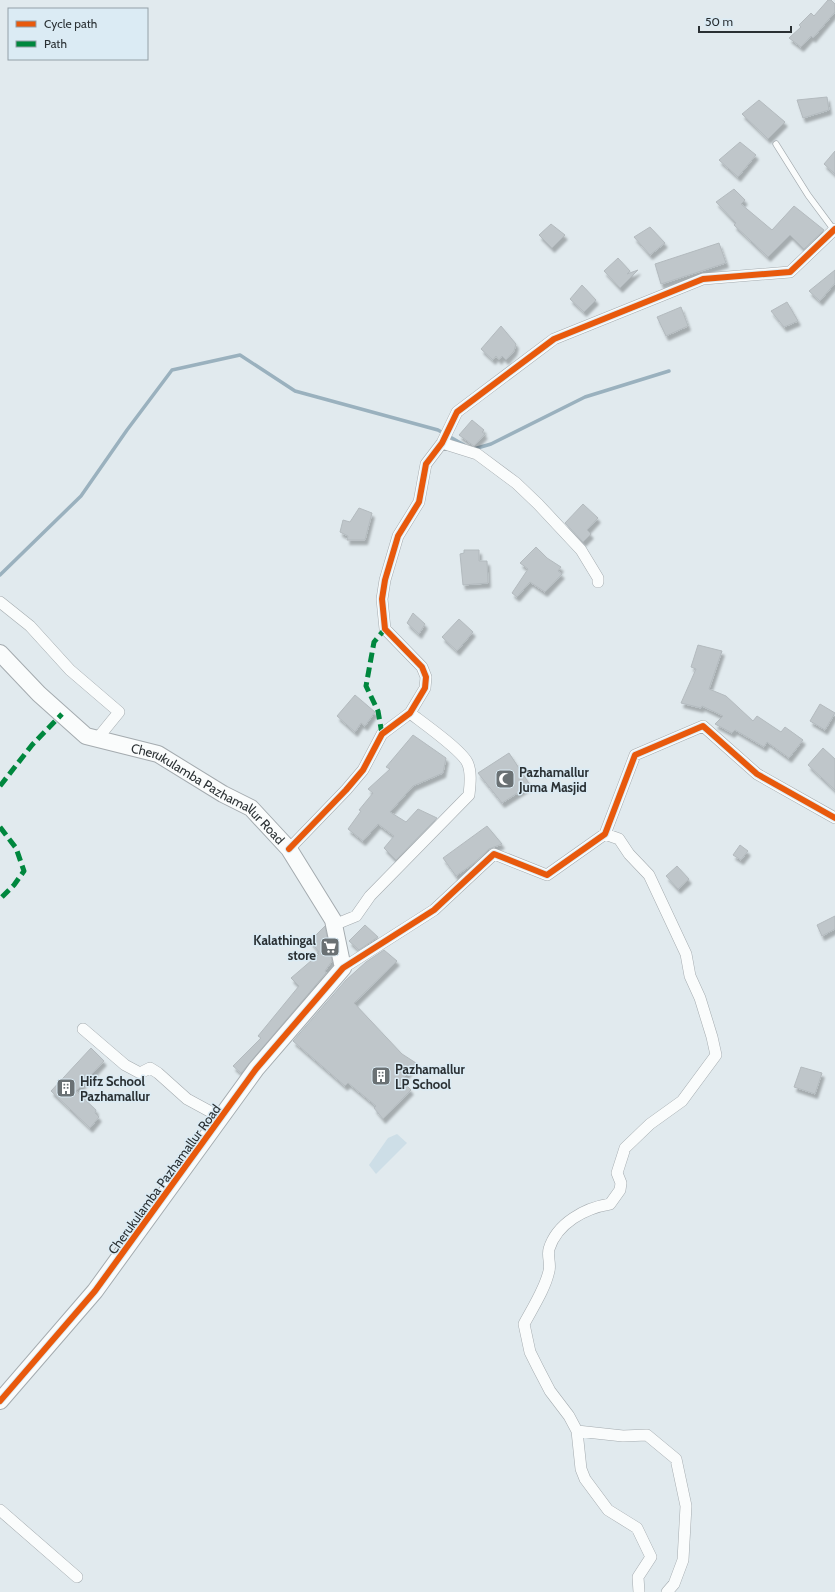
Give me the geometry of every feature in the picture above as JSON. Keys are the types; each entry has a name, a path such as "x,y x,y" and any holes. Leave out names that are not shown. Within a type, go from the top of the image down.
{"street":[{"path":"289,849 330,808 363,770 382,734 410,713 425,688 426,677 422,667 385,629 382,599 384,586 398,536 419,502 426,464 443,442 457,412 554,339 703,279 790,272 834,230"},
{"path":"443,442 477,454 516,483 581,550 598,578 598,582"},
{"path":"0,602 30,626 70,670 119,712 97,739"},
{"name":"Cherukulamba Pazhamallur Road","path":"0,653 39,694 86,736 158,754 223,794 251,808 289,849 333,920 343,968 256,1069 222,1118 95,1291 0,1401"},
{"path":"334,925 356,916 370,896 469,796 470,781 467,762 450,745 410,713"},
{"path":"343,968 434,910 494,854 548,875 605,834 635,755 703,726 758,774 835,818"},
{"path":"605,834 619,839 629,854 649,875 686,954 690,976 700,998 716,1055 682,1101 650,1124 625,1148 617,1173 621,1183 620,1190 610,1204 594,1207 574,1217 556,1234 548,1251 549,1270 541,1291 524,1324 530,1352 550,1391 569,1416 577,1432 582,1470 585,1479 608,1510 637,1528 651,1556 638,1577 639,1592"},
{"path":"84,1029 125,1065 140,1073 150,1068 154,1070 187,1099 222,1118"},
{"path":"577,1432 623,1436 646,1435 676,1459 686,1506 683,1560 674,1584 667,1592"},
{"path":"0,1510 77,1577"}],"lane":[{"path":"776,144 808,195 834,230"}],"shaded area":[{"path":"397,1134 407,1143 376,1174 369,1165 388,1138"}],"building":[{"path":"828,0 831,0 835,4 835,12 813,38 811,36 801,47 789,38 801,27 799,25 811,13 814,16"},
{"path":"827,97 829,110 803,118 797,100"},
{"path":"759,100 785,122 768,139 742,114"},
{"path":"740,142 756,155 738,177 719,160"},
{"path":"835,151 835,174 824,164"},
{"path":"734,189 745,200 741,204 772,230 794,206 824,230 804,249 790,235 768,257 734,225 736,223 716,202"},
{"path":"551,224 565,235 552,248 539,235"},
{"path":"650,227 665,243 650,255 634,237"},
{"path":"719,243 726,263 661,284 655,264"},
{"path":"618,258 630,271 627,274 638,270 620,288 604,271"},
{"path":"835,270 835,283 820,301 809,291"},
{"path":"582,285 596,300 584,312 570,299"},
{"path":"787,302 798,321 784,327 771,311"},
{"path":"681,307 688,326 666,336 657,317"},
{"path":"501,326 516,344 514,351 506,360 502,356 499,360 496,356 493,360 481,349"},
{"path":"472,420 484,430 482,432 485,434 474,446 459,435"},
{"path":"583,504 598,518 587,530 591,534 583,542 565,523"},
{"path":"359,508 372,513 365,540 347,540 348,536 340,532 343,520 350,522"},
{"path":"536,547 547,558 561,567 558,571 562,574 545,592 530,582 517,597 512,593 528,569 520,563"},
{"path":"464,550 479,550 479,561 487,561 488,583 463,585 460,554 464,553"},
{"path":"413,613 425,624 419,634 407,623"},
{"path":"459,619 473,632 457,651 442,637"},
{"path":"698,645 722,651 709,689 726,696 753,721 757,716 781,732 785,727 803,740 789,758 767,742 764,747 735,730 732,733 715,724 723,716 702,706 701,708 681,703 696,669 691,667"},
{"path":"355,695 375,712 365,726 361,723 355,732 337,716"},
{"path":"820,704 835,713 825,730 810,721"},
{"path":"413,735 446,758 443,773 413,786 390,812 406,822 418,809 437,818 396,860 384,848 394,836 378,824 363,841 348,829 361,811 359,810 373,793 368,789 390,769 386,767"},
{"path":"823,748 835,759 835,790 808,765"},
{"name":"Pazhamallur Juma Masjid","path":"509,753 530,785 502,803 478,773"},
{"path":"487,826 502,844 489,849 474,863 456,876 443,858"},
{"path":"740,845 748,851 741,860 733,855"},
{"path":"677,866 689,879 678,889 666,876"},
{"path":"835,916 835,929 822,936 817,925"},
{"path":"365,925 378,937 359,950 349,941"},
{"path":"325,926 332,961 325,971 326,973 241,1073 233,1066 261,1038 258,1036 299,986 291,978 319,954 310,941"},
{"path":"384,950 397,961 354,1003 402,1054 416,1063 401,1080 411,1090 383,1119 374,1108 376,1106 348,1083 345,1086 293,1041 346,980 366,962"},
{"name":"Hifz School Pazhamallur","path":"91,1048 104,1061 76,1091 96,1110 95,1113 99,1117 90,1128 51,1091"},
{"path":"801,1067 822,1073 815,1094 794,1087"}],"waterway":[{"path":"0,575 81,496 127,430 172,370 240,355 295,391 438,430 464,445"},
{"path":"474,449 491,444 585,397 669,371"}],"marked path":[{"path":"382,734 378,711 366,686 374,642 385,629"},
{"path":"0,786 32,745 62,714"},
{"path":"0,827 16,848 24,871 14,885 0,899"}],"cycle path":[{"path":"289,849 346,790 363,770 382,734 410,713 425,688 426,677 422,667 385,629 382,599 385,580 398,536 419,502 426,464 442,443 457,412 554,339 703,279 790,272 835,229"},
{"path":"0,1401 95,1291 256,1069 343,968 434,910 494,854 547,875 605,834 635,755 703,726 757,774 835,818"}],"place":[{"name":"Pazhamallur Juma Masjid","path":"505,779"},
{"name":"Kalathingal store","path":"330,947"},
{"name":"Pazhamallur LP School","path":"381,1076"},
{"name":"Hifz School Pazhamallur","path":"66,1088"}]}
